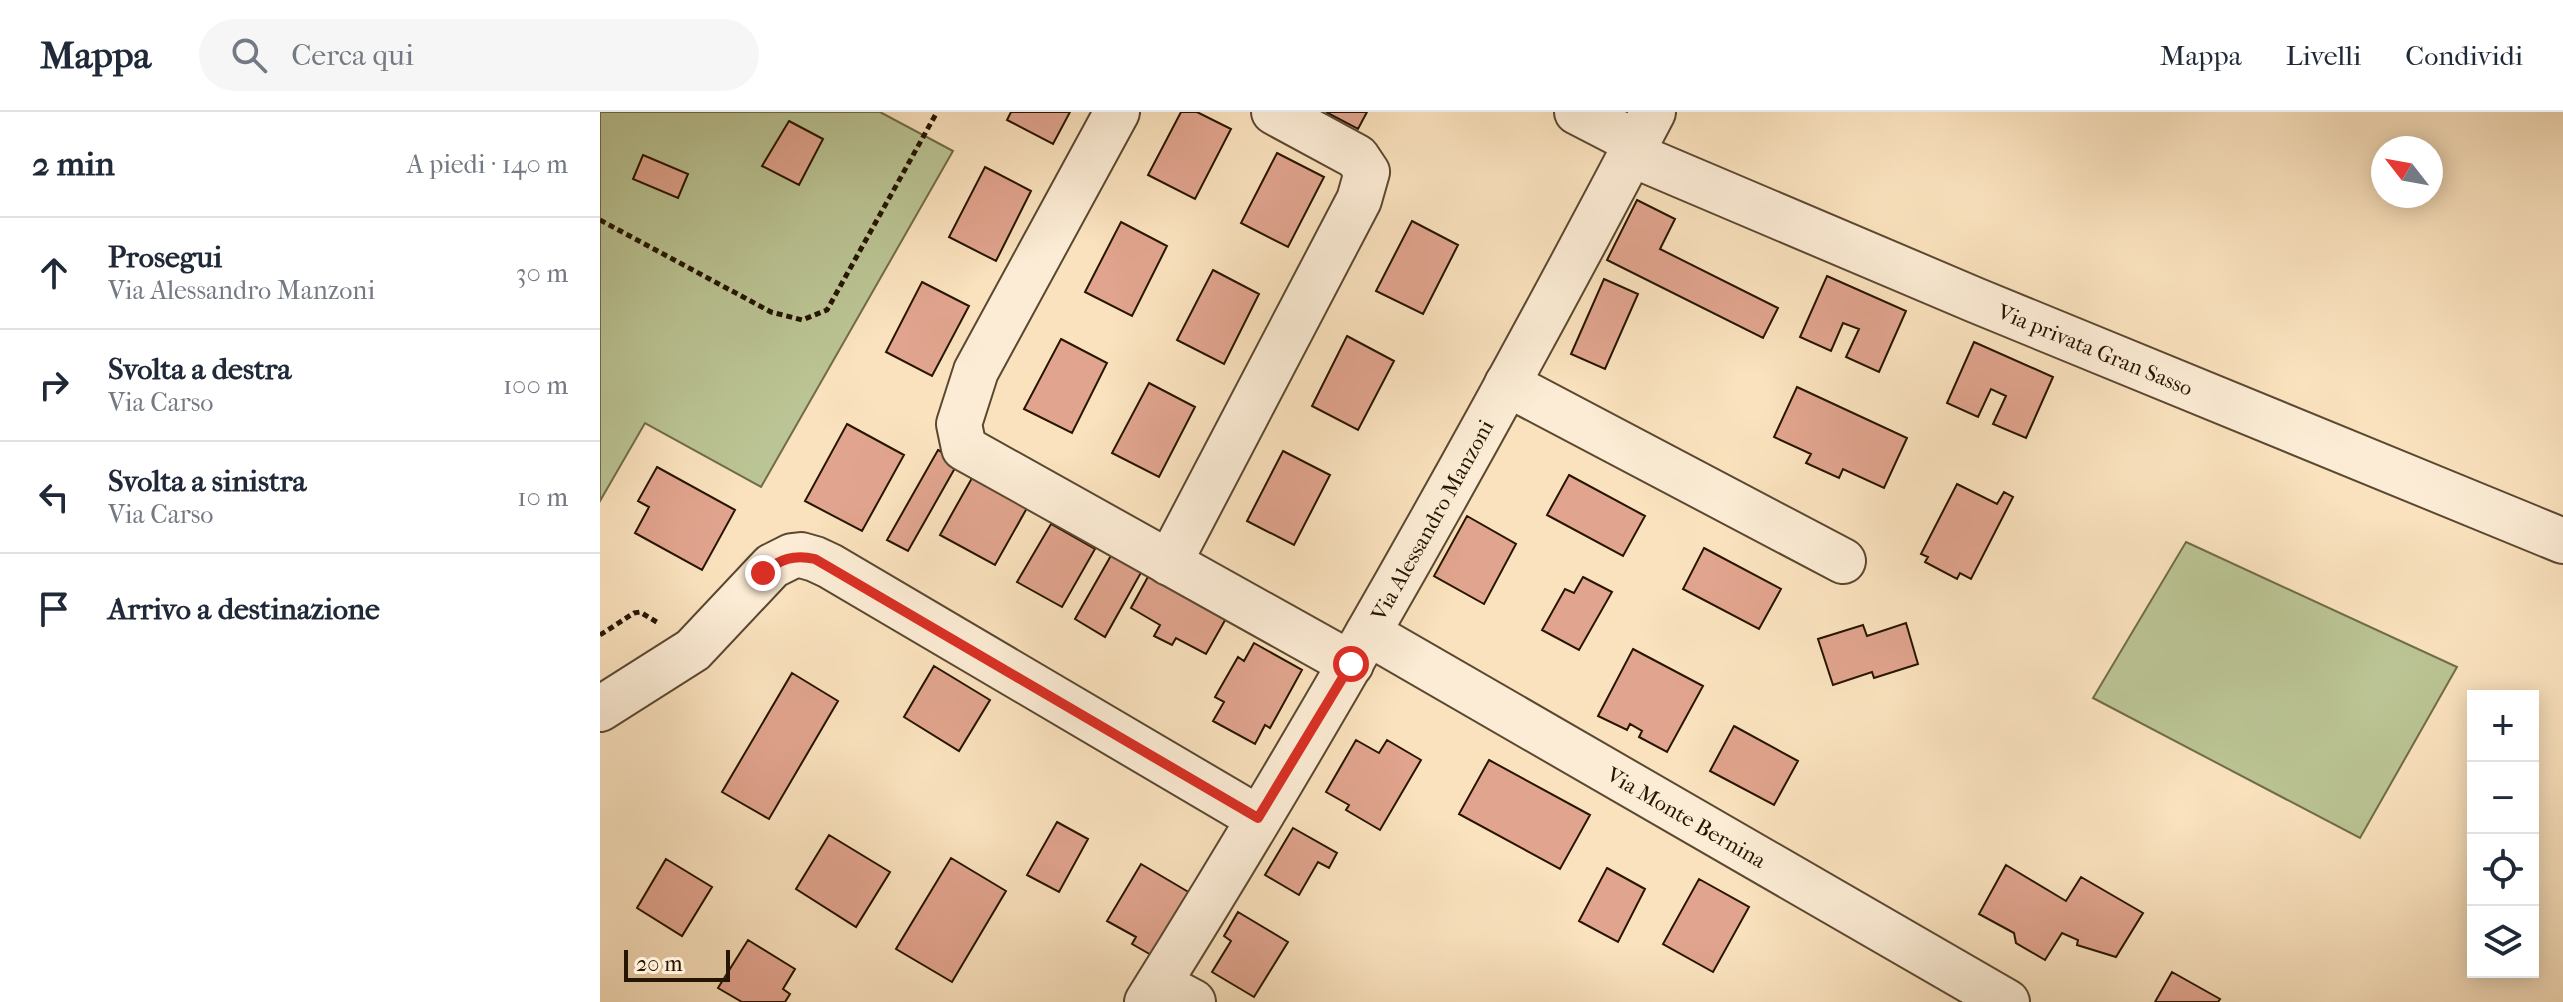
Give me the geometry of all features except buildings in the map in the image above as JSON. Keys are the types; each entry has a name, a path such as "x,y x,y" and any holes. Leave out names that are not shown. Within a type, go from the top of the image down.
{"street":[{"name":"Via Monte Bernina","path":"1117,112 976,371 959,424 964,448 1169,563 1359,649 2007,1002"},
{"path":"1169,563 1359,200 1367,172 1357,157 1274,112"},
{"name":"Via privata Gran Sasso","path":"1577,112 1640,136 1975,300 2563,541"},
{"name":"Via Alessandro Manzoni","path":"1166,996 1258,818 1359,649 1507,384 1640,136"},
{"path":"1507,384 1843,561"},
{"path":"600,709 682,656 772,566 801,555 815,559 1258,818"}],"path":[{"path":"600,220 771,312 802,320 827,310 937,112"},
{"path":"600,635 634,613 648,614 682,656"}],"green space":[{"path":"600,112 880,112 953,151 761,487 645,423 600,501"},
{"path":"2186,542 2457,667 2360,838 2093,698"}],"route":[{"path":"763,573 783,560 801,555 830,566 1258,818 1351,664"}]}
